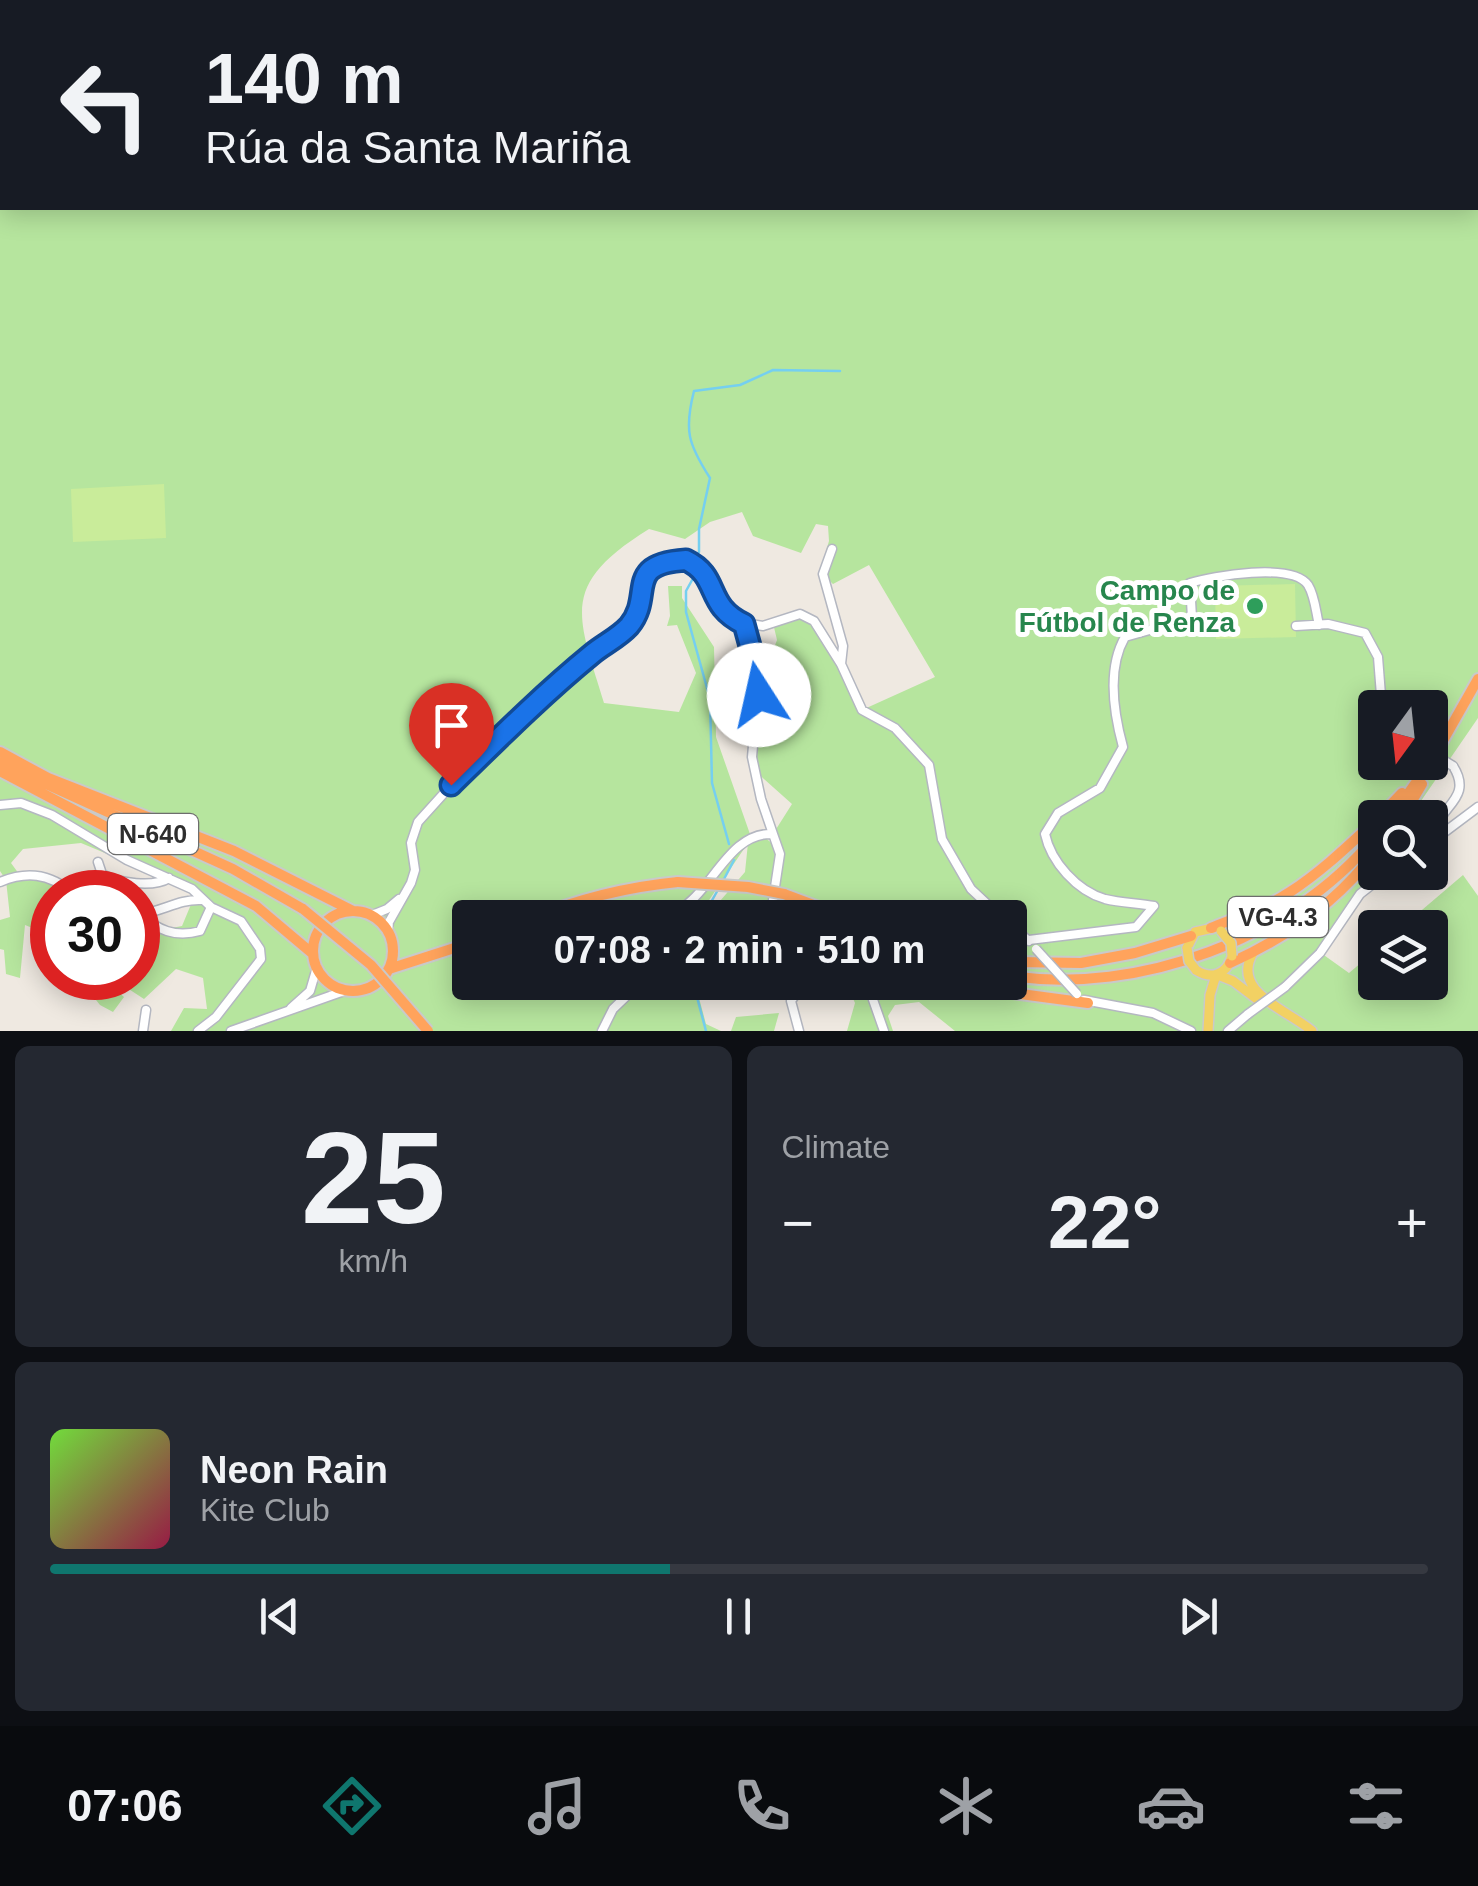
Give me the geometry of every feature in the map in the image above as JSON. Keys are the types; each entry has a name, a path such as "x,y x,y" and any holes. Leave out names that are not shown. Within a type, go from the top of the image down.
{"highway":[{"path":"1448,730 1478,679"},
{"path":"0,752 76,789 234,851 353,911 372,915 388,931 393,950 389,968"},
{"path":"0,767 256,906 315,961 328,981 347,990 370,987 389,968 452,950"},
{"name":"N-640","path":"0,767 233,869 304,909 371,965 428,1031"},
{"path":"1394,800 1412,780"},
{"path":"1216,929 1290,892 1358,837"},
{"name":"VG-4.3","path":"1027,978 1101,979 1205,954 1301,902 1358,855"},
{"path":"1230,961 1253,953 1312,915 1358,872"},
{"path":"574,900 629,886 678,882 748,886 802,900"},
{"path":"315,961 321,928 336,915 353,911"},
{"path":"1027,962 1081,963 1135,953 1191,936"},
{"path":"393,950 412,954 452,950"},
{"path":"1027,995 1088,1003"}],"main road":[{"path":"1210,994 1188,961 1191,936 1200,930 1216,929 1231,943 1230,961 1244,988"},
{"path":"1253,953 1246,966 1250,984 1312,1031"},
{"path":"1205,1031 1210,994 1217,975 1230,961"},
{"path":"1198,971 1244,988 1281,1016 1312,1031"}],"street":[{"path":"832,550 823,574 843,646 842,664"},
{"path":"388,931 388,922 414,870 411,842 418,822 466,770 593,653 629,626 637,614 639,595 649,570 686,560 707,574 719,608 744,624 763,626 806,615 842,664 862,710 894,728 929,765 942,839 971,889 983,900"},
{"path":"1029,940 1136,927 1154,906 1104,898 1080,886 1062,867 1045,834 1058,814 1100,788 1123,747 1114,712 1122,642 1133,632 1192,618 1190,582 1218,575 1280,574 1300,578 1310,589 1319,625"},
{"path":"744,624 759,679 752,757 761,800 780,854 773,900"},
{"path":"1296,626 1354,628 1365,634 1378,657 1381,690"},
{"path":"1448,764 1453,766 1461,785 1448,808"},
{"path":"0,804 20,803 52,814 127,860 170,878 211,907 241,921 260,948 261,959 216,1017 198,1031"},
{"path":"1448,830 1478,807"},
{"path":"690,900 743,842 762,833 773,834"},
{"path":"98,862 102,874 114,879 155,883 170,878"},
{"path":"0,882 30,873"},
{"path":"1228,1031 1320,953 1365,890"},
{"path":"372,915 387,909 406,892"},
{"path":"160,907 180,900 201,900"},
{"path":"160,930 183,934 200,931 211,907"},
{"path":"1029,940 1088,1003 1153,1013 1188,1030"},
{"path":"279,1014 297,1005 310,991 315,961"},
{"path":"231,1031 347,990"},
{"path":"602,1031 622,1000"},
{"path":"792,1000 800,1031"},
{"path":"873,1000 884,1031"},
{"path":"143,1031 146,1010"}],"green space":[{"path":"0,210 1478,210 1478,718 1448,762 1448,690 1358,690 1358,780 1435,780 1422,800 1358,800 1358,890 1362,890 1321,953 1349,973 1358,965 1358,1000 1448,1000 1448,910 1422,910 1463,875 1478,896 1478,1031 955,1031 919,1002 895,1005 888,1016 893,1031 847,1031 854,1000 1027,1000 1027,900 782,900 782,890 774,884 780,854 773,834 792,804 755,771 753,725 763,677 777,640 773,623 800,614 814,621 862,710 935,677 869,565 833,584 820,572 829,541 828,526 816,524 801,553 753,536 742,512 710,522 685,539 649,529 620,549 588,585 583,624 604,703 679,712 696,673 677,625 667,626 668,586 682,586 682,598 714,647 716,737 751,837 763,836 774,845 771,900 721,900 745,872 748,843 709,900 452,900 452,1000 700,1000 706,1024 721,1031 171,1031 184,1008 207,1009 203,978 176,969 160,984 160,930 182,926 192,902 191,889 160,876 160,870 146,870 81,843 23,849 11,863 19,874 30,876 30,927 25,925 20,978 6,974 4,950 0,949 0,920 10,917 6,880 0,871"},
{"path":"164,484 166,538 73,542 71,489"},
{"name":"Campo de Fútbol de Renza","path":"1295,584 1296,637 1216,639 1215,586"},
{"path":"96,1000 122,1000 113,1012"},
{"path":"779,1013 774,1031 731,1031 736,1017"}],"waterway":[{"path":"699,552 699,529 710,478 690,436 694,391 740,385 773,370 840,371"},
{"path":"696,573 686,591 686,612 710,699 712,783 729,844"},
{"path":"723,881 734,860"},
{"path":"712,900 719,888"},
{"path":"698,1000 706,1031"}],"place":[{"name":"Campo de Fútbol de Renza","path":"1255,606"}],"route":[{"path":"451,785 593,653 629,626 637,614 645,577 655,566 686,560 707,574 719,608 744,624 759,679 759,695"}]}
